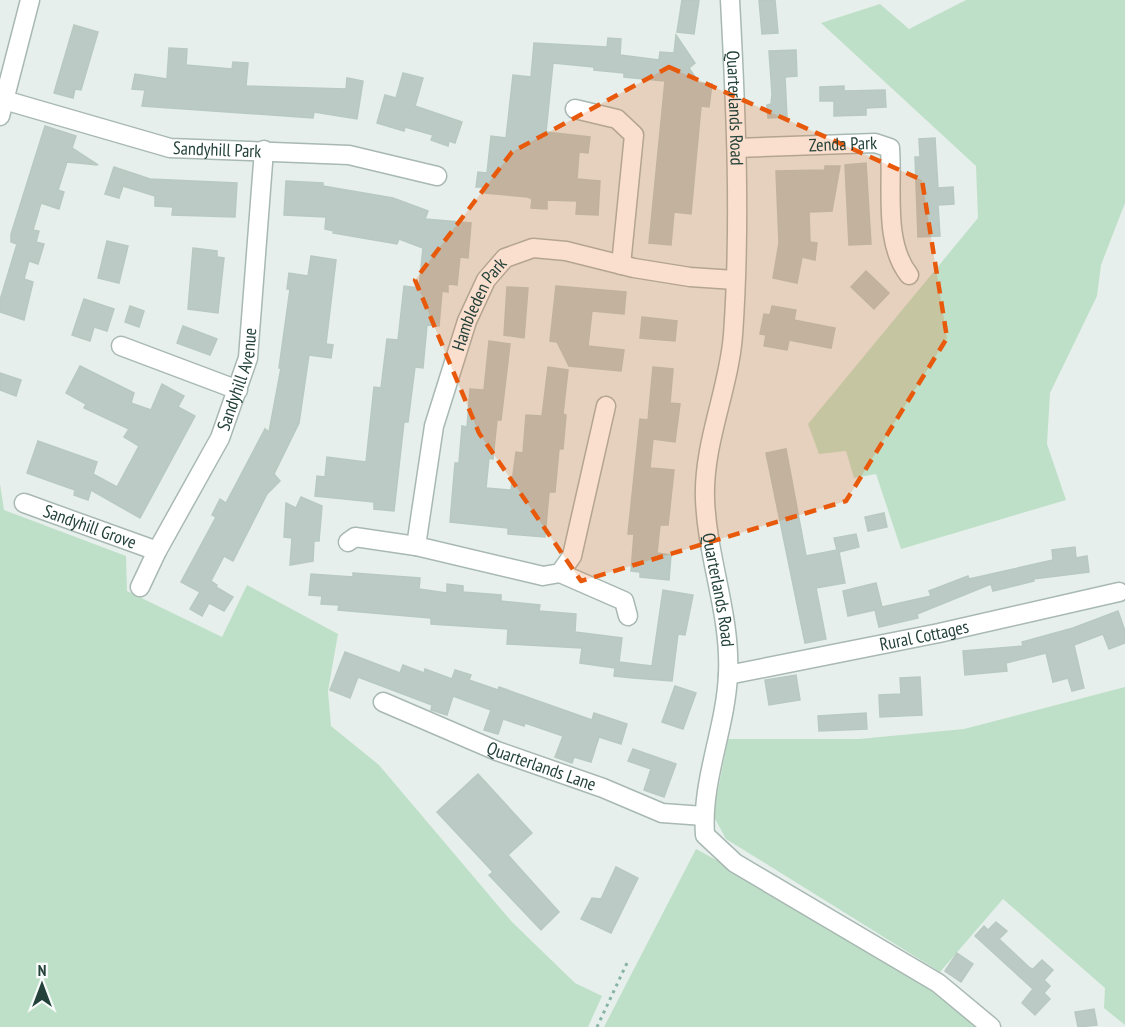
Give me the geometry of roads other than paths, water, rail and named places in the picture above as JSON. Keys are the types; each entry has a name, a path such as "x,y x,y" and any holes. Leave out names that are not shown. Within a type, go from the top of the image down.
{"street":[{"path":"2,108 30,0"},
{"name":"Quarterlands Road","path":"730,0 739,205 733,337 709,451 705,499 726,635 728,675 704,816 705,835 735,863 938,982 991,1027"},
{"name":"Sandyhill Park","path":"2,108 170,148 349,155 436,176"},
{"path":"575,109 617,119 634,135 621,265"},
{"name":"Zenda Park","path":"737,148 875,143 890,148 893,235 898,262 909,275"},
{"name":"Sandyhill Avenue","path":"140,587 157,551 210,459 238,390 248,358 264,150"},
{"name":"Hambleden Park","path":"416,546 434,426 467,321 486,280 505,258 533,248 566,251 621,265 690,277 735,280"},
{"path":"122,346 238,390"},
{"path":"560,573 572,556 606,406"},
{"name":"Sandyhill Grove","path":"24,503 157,551"},
{"path":"348,542 355,537 416,546 543,576 560,573 624,601 628,616"},
{"name":"Rural Cottages","path":"728,675 939,633 1119,592"},
{"name":"Quarterlands Lane","path":"383,702 497,750 603,788 662,813 704,816"}]}
